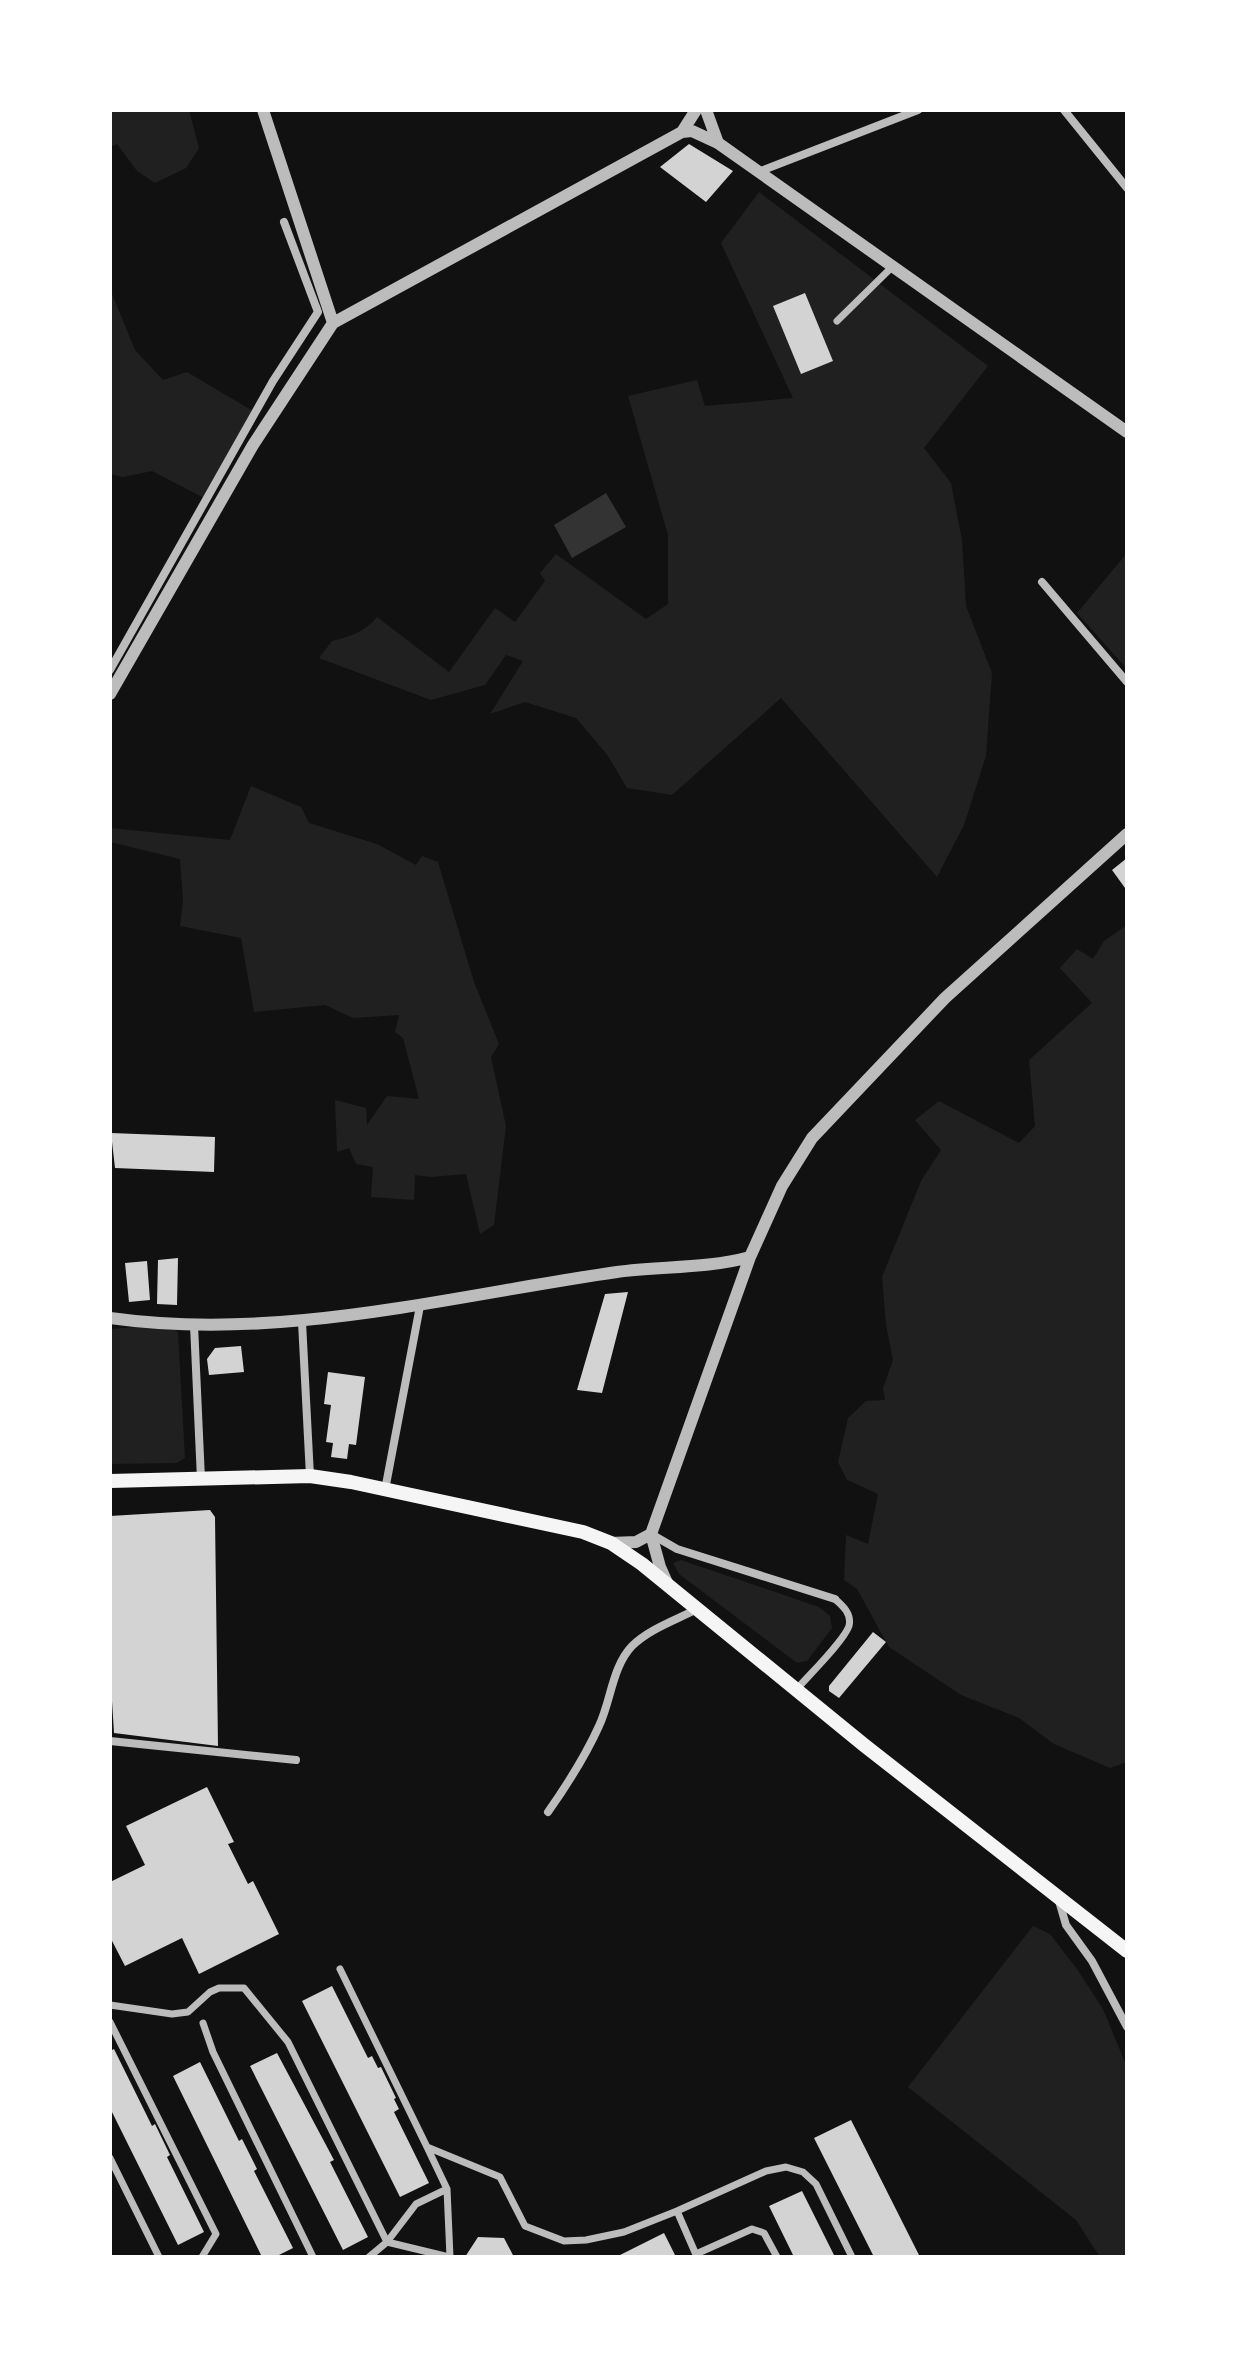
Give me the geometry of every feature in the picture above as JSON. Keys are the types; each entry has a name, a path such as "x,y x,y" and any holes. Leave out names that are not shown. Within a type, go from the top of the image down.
{"main road":[{"path":"110,1481 310,1476 583,1532 611,1543 637,1560 796,1690 1127,1951"}],"street":[{"path":"682,132 696,110"},
{"path":"706,110 718,143"},
{"path":"757,172 918,110"},
{"path":"1064,110 1127,188"},
{"path":"267,111 333,323"},
{"path":"110,694 253,445 333,323 682,132 692,131 718,143 1127,432"},
{"path":"110,670 273,381 318,312 284,222"},
{"path":"837,321 891,268"},
{"path":"1042,582 1127,682"},
{"path":"669,1586 651,1534 740,1282 782,1186 812,1138 945,998 1127,834"},
{"path":"110,1318 194,1325 302,1322 420,1306 620,1271 725,1264 750,1257"},
{"path":"725,1264 740,1282"},
{"path":"385,1491 420,1306"},
{"path":"302,1322 310,1476"},
{"path":"194,1325 201,1479"},
{"path":"611,1543 636,1542 651,1534"},
{"path":"651,1534 677,1549 835,1599 848,1614 849,1625 796,1690"},
{"path":"548,1812 577,1771 600,1724 617,1671 630,1648 644,1637 697,1609"},
{"path":"110,1741 296,1760"},
{"path":"1057,1896 1066,1925 1092,1961 1127,2027"},
{"path":"340,1969 447,2189 450,2257 387,2242"},
{"path":"110,2005 172,2014 188,2012 210,1992 227,1987 244,1988 288,2042 387,2242"},
{"path":"110,2022 216,2234 202,2257"},
{"path":"203,2023 213,2052 313,2257"},
{"path":"427,2147 498,2176 525,2226 564,2241 624,2232 766,2171 796,2169 816,2184 852,2257"},
{"path":"110,2158 159,2257"},
{"path":"369,2257 387,2242 416,2204 447,2189"},
{"path":"677,2211 697,2255 752,2229 764,2233 777,2257"}],"shaded area":[{"path":"110,110 189,110 199,148 186,168 155,183 137,171 117,144 110,147"},
{"path":"759,192 988,366 924,448 951,483 962,540 966,606 992,673 986,756 964,825 937,877 781,698 672,795 627,788 608,756 576,718 525,702 490,714 523,661 506,655 485,685 431,700 319,658 332,641 357,633 377,617 449,672 495,608 515,622 545,581 540,573 556,554 646,619 668,604 668,535 628,396 697,380 705,406 793,398 721,243"},
{"path":"110,289 135,350 163,380 187,372 253,411 204,498 152,471 123,477 110,474"},
{"path":"606,493 626,527 572,558 554,525"},
{"path":"1127,553 1127,669 1077,613"},
{"path":"251,786 301,807 309,823 377,844 416,865 422,856 438,862 474,982 499,1044 491,1057 506,1126 494,1225 480,1234 466,1174 415,1175 414,1200 371,1197 373,1167 356,1164 349,1148 337,1152 335,1100 366,1108 367,1125 387,1096 419,1099 403,1038 395,1032 399,1015 353,1018 325,1005 254,1012 241,938 180,926 183,902 180,859 110,842 110,828 230,840"},
{"path":"1127,925 1127,1762 1110,1768 1054,1744 1019,1718 961,1695 889,1647 857,1589 844,1580 846,1535 868,1544 878,1494 847,1480 838,1462 848,1418 866,1401 885,1400 883,1388 893,1360 882,1277 921,1181 941,1150 915,1120 939,1101 1019,1143 1035,1126 1029,1060 1092,1003 1060,968 1077,949 1093,959 1104,941"},
{"path":"174,1327 178,1333 185,1458 177,1463 110,1464 110,1329"},
{"path":"681,1560 819,1607 830,1616 832,1628 807,1661 797,1663 679,1574 673,1563"},
{"path":"1033,1926 1050,1934 1077,1969 1103,2009 1127,2067 1127,2257 1100,2257 1076,2220 908,2087"}],"building":[{"path":"689,144 733,171 706,202 660,167"},
{"path":"805,293 833,361 801,374 773,306"},
{"path":"1127,858 1127,887 1125,888 1112,870"},
{"path":"111,1133 215,1137 214,1172 115,1168"},
{"path":"178,1258 177,1305 157,1304 158,1260"},
{"path":"147,1261 150,1300 129,1302 125,1263"},
{"path":"628,1292 602,1393 577,1390 605,1294"},
{"path":"241,1346 244,1372 209,1375 207,1359 215,1348"},
{"path":"328,1372 365,1377 356,1445 349,1444 347,1459 331,1457 333,1443 326,1442 331,1405 324,1404"},
{"path":"210,1510 215,1517 218,1746 114,1733 110,1669 110,1516"},
{"path":"873,1632 886,1642 839,1698 829,1691 829,1686"},
{"path":"207,1787 234,1842 228,1844 248,1884 253,1881 279,1934 199,1974 182,1938 125,1966 110,1937 110,1882 145,1865 126,1826"},
{"path":"332,1986 368,2058 372,2056 378,2068 381,2067 396,2098 399,2109 394,2112 429,2183 400,2197 302,2001"},
{"path":"114,2049 152,2126 155,2124 170,2155 167,2157 204,2232 178,2245 110,2108 110,2051"},
{"path":"277,2053 334,2160 330,2162 368,2237 343,2250 250,2066"},
{"path":"200,2062 239,2141 242,2139 257,2169 254,2171 293,2248 275,2257 262,2257 173,2076"},
{"path":"851,2120 920,2257 874,2257 814,2138"},
{"path":"802,2191 835,2257 794,2257 769,2206"},
{"path":"664,2233 676,2257 616,2257"},
{"path":"478,2237 504,2238 514,2257 465,2257"}]}
